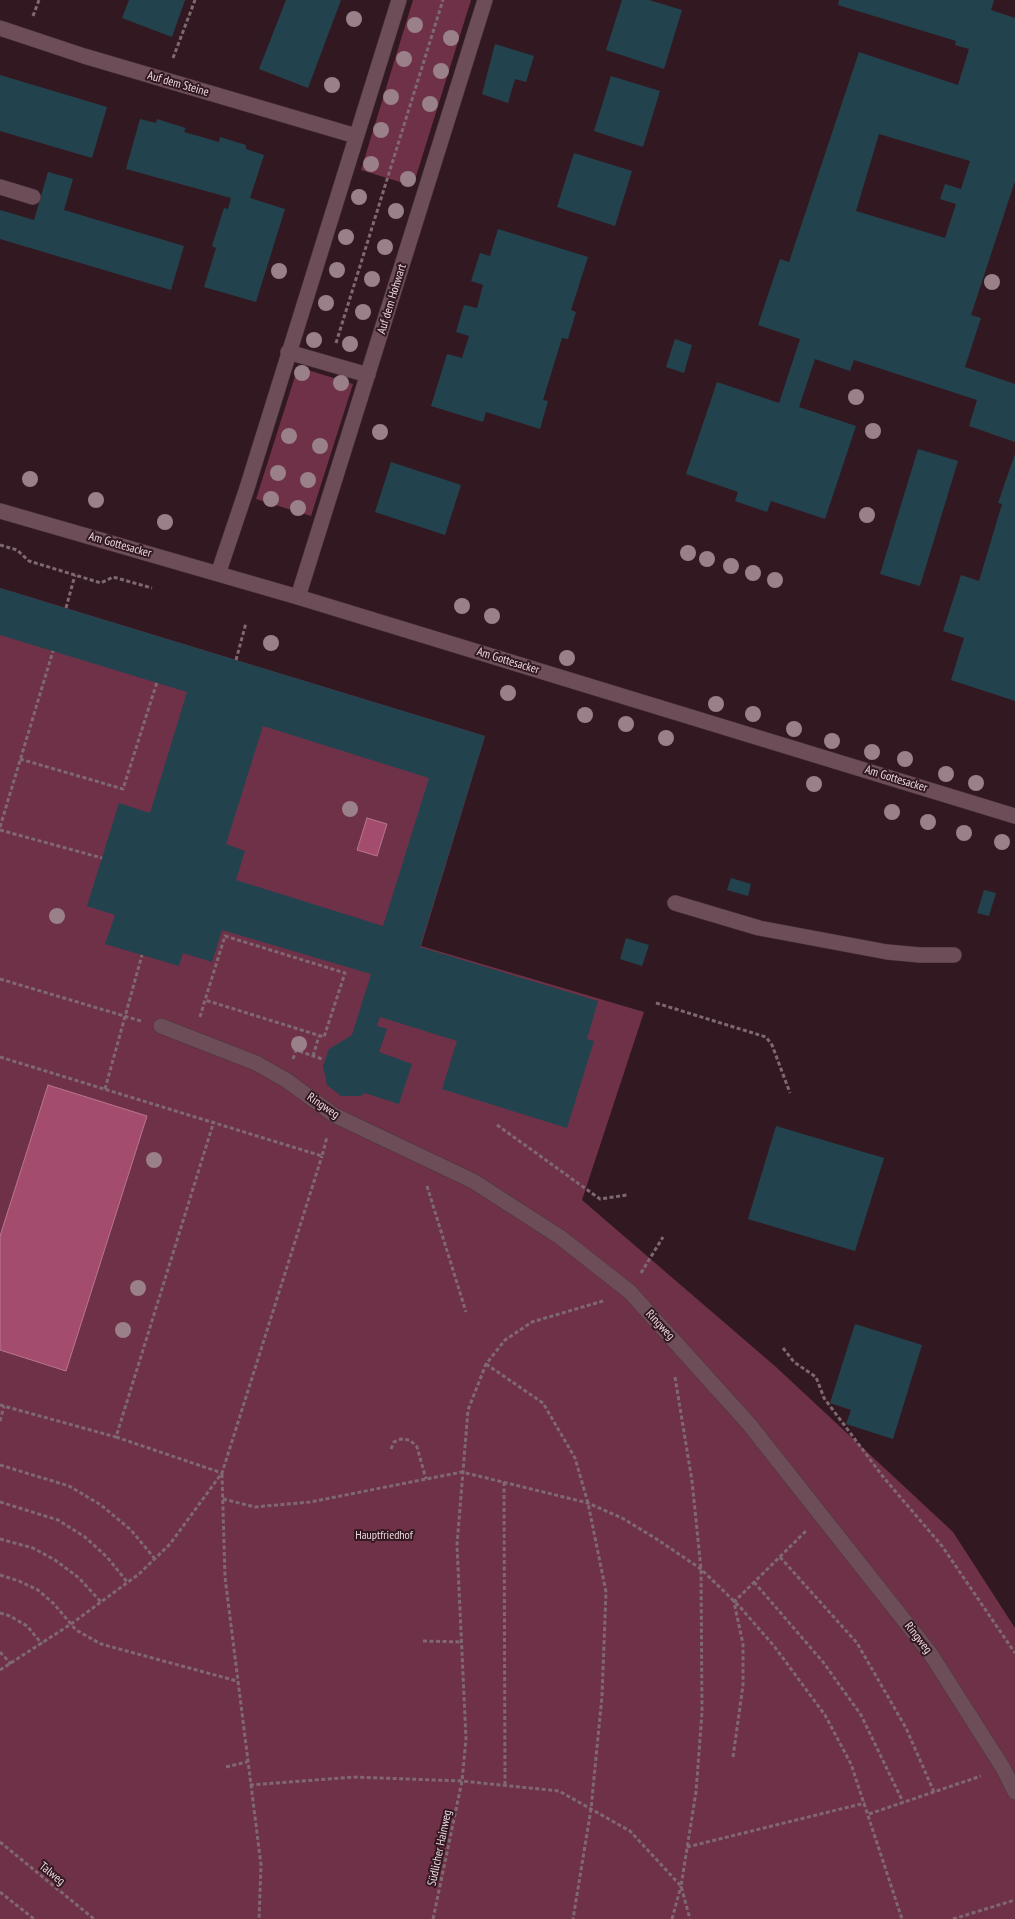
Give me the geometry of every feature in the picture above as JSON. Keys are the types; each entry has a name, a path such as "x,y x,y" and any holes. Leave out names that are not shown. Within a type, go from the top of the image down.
{"street":[{"path":"218,574 247,488 399,0"},
{"name":"Auf dem Hohwart","path":"298,597 485,0"},
{"name":"Auf dem Steine","path":"0,28 84,56 356,136"},
{"path":"0,187 33,197"},
{"path":"288,352 368,375"},
{"name":"Am Gottesacker","path":"0,511 298,597 1015,816"},
{"path":"675,903 759,928 887,952 954,955"},
{"name":"Ringweg","path":"161,1026 256,1063 286,1080 334,1115 473,1182 560,1238 630,1292 749,1424 930,1652 1003,1768 1015,1792"}],"path":[{"path":"165,80 195,0"},
{"path":"330,364 443,0"},
{"path":"0,545 17,550 29,562 101,583 113,576 152,588"},
{"path":"66,608 75,575"},
{"path":"236,660 246,623"},
{"path":"53,651 0,829 102,858"},
{"path":"20,759 123,789 157,682"},
{"path":"193,1039 205,1000 225,936 345,973 324,1037 205,1000"},
{"path":"105,1089 142,955"},
{"path":"0,979 125,1016"},
{"path":"656,1003 766,1037 772,1044 790,1093"},
{"path":"312,1056 319,1036"},
{"path":"0,1057 214,1121 322,1156"},
{"path":"116,1437 214,1121"},
{"path":"497,1125 600,1199 627,1195"},
{"path":"0,1670 71,1624 128,1582 155,1559 170,1544 222,1473 326,1141"},
{"path":"425,1180 466,1312"},
{"path":"630,1292 663,1236"},
{"name":"Südlicher Hainweg","path":"433,1919 462,1781 466,1739 457,1545 468,1410 486,1364 506,1340 532,1322 630,1292"},
{"path":"783,1348 794,1362 816,1377 824,1398 884,1478 942,1546 1015,1653"},
{"path":"486,1364 542,1404 575,1458 588,1503 606,1592 602,1696 591,1809 573,1919"},
{"path":"672,1919 681,1886 696,1792 702,1712 701,1569 692,1481 676,1396 675,1376"},
{"path":"0,1405 116,1437 222,1473"},
{"path":"0,1421 4,1406"},
{"path":"391,1449 394,1442 401,1438 410,1440 417,1446 426,1479"},
{"path":"0,1465 69,1486 101,1505 131,1530 155,1559"},
{"path":"223,1499 254,1507 310,1502 462,1472 588,1503 622,1518 701,1569 774,1646 825,1715 851,1764 902,1919"},
{"path":"222,1473 225,1577 261,1865 260,1919"},
{"path":"504,1482 505,1785"},
{"path":"0,1502 58,1520 107,1557 128,1582"},
{"path":"734,1602 822,1515"},
{"path":"0,1538 33,1548 55,1560 79,1578 101,1602"},
{"path":"780,1557 857,1643 906,1728 934,1792"},
{"path":"0,1576 19,1581 38,1590 54,1604 76,1630 101,1644 237,1681"},
{"path":"754,1582 823,1662 861,1715 902,1802"},
{"path":"733,1757 743,1685 743,1644 734,1602"},
{"path":"0,1613 10,1616 27,1626 42,1644"},
{"path":"423,1641 461,1642"},
{"path":"0,1652 11,1664"},
{"path":"226,1766 247,1762"},
{"path":"869,1814 1003,1768"},
{"path":"250,1785 353,1777 462,1781 559,1791 630,1831 681,1886 690,1919"},
{"path":"687,1847 865,1803"},
{"name":"Talweg","path":"0,1842 94,1919"},
{"path":"0,1892 34,1919"},
{"path":"953,1919 1015,1900"}],"green space":[{"path":"413,0 471,0 413,186 361,170"},
{"path":"298,367 353,384 311,516 256,499"},
{"name":"Hauptfriedhof","path":"0,588 485,736 421,946 644,1012 582,1200 776,1367 953,1532 1015,1628 1015,1919 0,1919"}],"shaded area":[{"path":"367,818 387,824 377,856 357,850"},
{"path":"48,1085 147,1116 66,1371 0,1350 0,1236"}],"building":[{"path":"129,0 185,0 172,37 122,18"},
{"path":"286,0 341,0 308,88 259,69"},
{"path":"622,0 649,0 682,10 664,69 606,50"},
{"path":"839,0 994,0 991,10 1015,18 1015,181 971,315 981,318 965,367 1015,384 1015,442 969,426 977,400 854,360 850,371 815,359 799,407 856,426 825,519 771,501 767,512 735,501 738,492 686,474 717,382 779,403 800,339 758,325 780,259 789,262 859,52 958,85 969,49 955,45 956,41 838,5","holes":["879,134 970,161 961,189 945,184 940,199 956,204 945,238 856,211"]},
{"path":"495,44 534,56 526,82 515,79 508,103 482,94"},
{"path":"0,75 107,107 92,158 0,131"},
{"path":"611,76 660,91 643,147 594,131"},
{"path":"140,119 156,123 157,119 186,128 184,132 219,142 220,137 246,145 246,149 264,155 250,198 285,209 256,302 204,287 216,248 212,246 224,208 228,209 231,198 126,169"},
{"path":"574,153 632,171 615,226 557,207"},
{"path":"48,172 73,179 64,210 184,246 171,290 0,239 0,210 34,220"},
{"path":"498,229 588,257 571,310 576,312 568,339 562,338 543,400 548,401 540,429 486,412 483,422 431,406 447,354 462,358 469,336 456,332 464,305 477,308 483,285 471,281 480,253 490,256"},
{"path":"675,339 692,345 684,373 666,367"},
{"path":"918,449 958,461 920,586 880,574"},
{"path":"1015,454 1015,701 951,680 964,638 943,631 961,575 979,581 1002,504 998,503"},
{"path":"391,462 461,485 445,535 375,512"},
{"path":"0,588 485,736 420,947 598,1001 587,1039 594,1041 567,1128 442,1089 457,1041 380,1017 377,1026 387,1029 379,1052 412,1064 399,1104 365,1093 360,1096 341,1096 327,1085 323,1066 329,1049 352,1035 371,974 222,930 212,962 183,953 179,966 105,944 115,915 87,906 119,803 150,813 187,692 0,635","holes":["263,726 429,778 383,926 236,880 245,851 226,844"]},
{"path":"731,878 751,884 748,896 727,890"},
{"path":"984,890 996,893 989,916 977,913"},
{"path":"626,938 649,945 642,966 620,959"},
{"path":"776,1126 884,1158 855,1251 748,1219"},
{"path":"855,1324 922,1345 893,1439 846,1424 851,1410 830,1403"}]}
